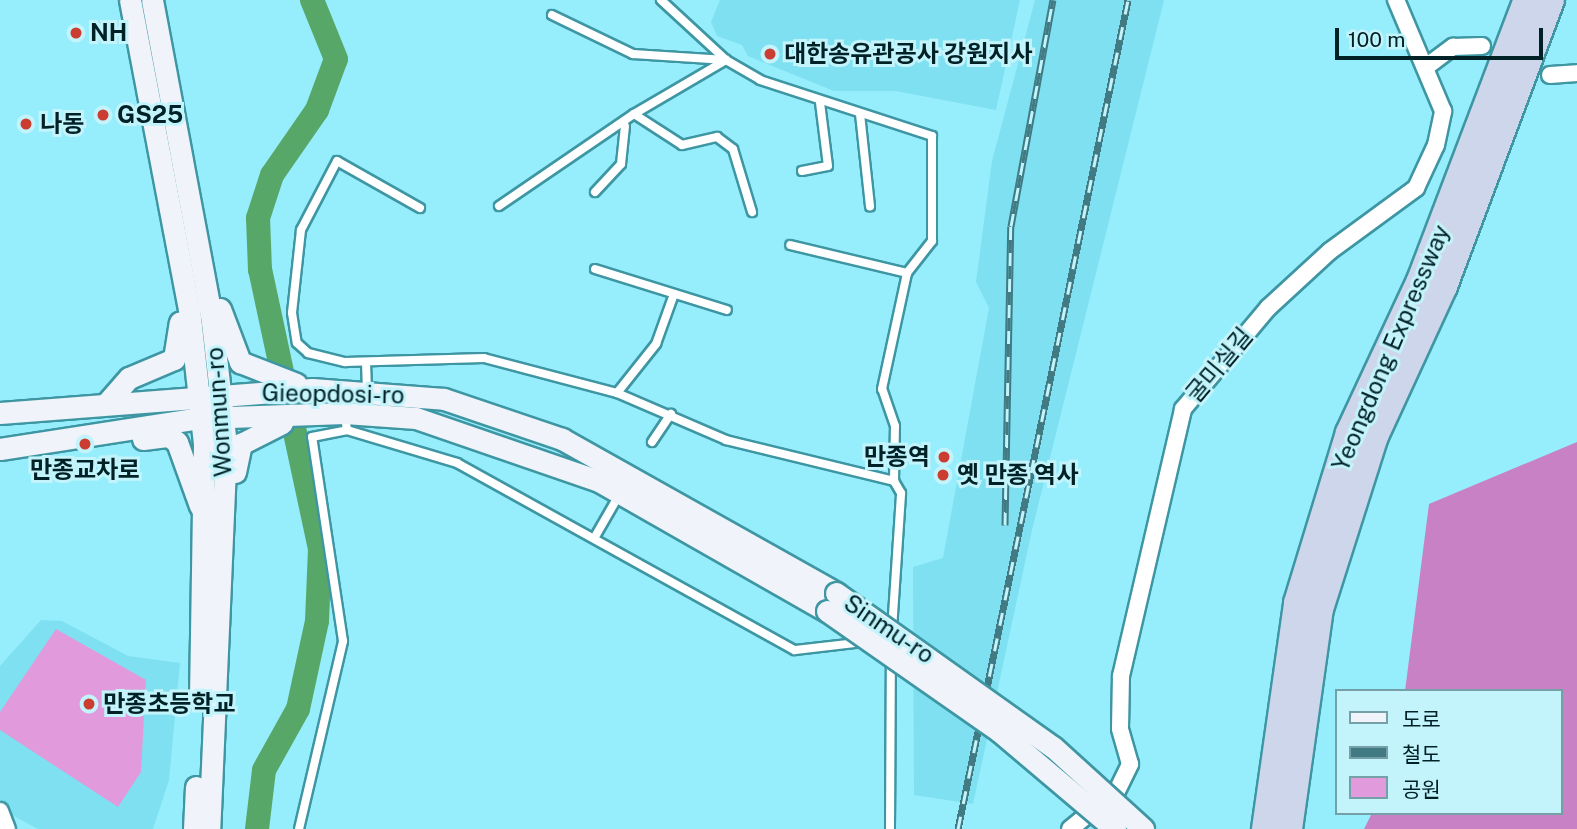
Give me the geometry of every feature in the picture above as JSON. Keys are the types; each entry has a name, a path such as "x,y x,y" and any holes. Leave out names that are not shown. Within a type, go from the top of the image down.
{"highway":[{"name":"Yeongdong Expressway","path":"1266,829 1298,603 1350,433 1421,281 1528,0"},
{"name":"Yeongdong Expressway","path":"1288,829 1319,609 1374,436 1443,286 1550,0"}],"main road":[{"name":"Wonmun-ro","path":"130,0 189,308 201,418 194,829"},
{"name":"Wonmun-ro","path":"152,0 234,418 216,637 209,829"},
{"path":"198,239 240,362 312,389"},
{"path":"107,403 129,378 174,359 177,325 189,308"},
{"name":"Gieopdosi-ro","path":"0,413 229,394 312,389 367,390 477,406 605,473"},
{"path":"216,637 226,618 241,444 265,428 308,416"},
{"name":"Gieopdosi-ro","path":"0,449 201,418 308,416 346,422 442,425 605,473"},
{"path":"104,431 120,441 169,436 177,442 201,508"},
{"name":"Sinmu-ro","path":"605,473 832,602 1053,747 1143,829"},
{"name":"Sinmu-ro","path":"832,602 999,731 1115,829"}],"street":[{"name":"굴미실길","path":"1070,829 1117,791 1130,764 1120,728 1121,676 1183,408 1268,308 1330,251 1416,188 1443,111 1396,0"},
{"path":"1426,67 1453,47 1482,46"},
{"path":"1550,75 1577,73"},
{"path":"0,811 7,829"}],"lane":[{"path":"661,0 726,60 820,103 932,136 932,241 907,273 882,388 895,426 894,481 901,492 892,640 890,829"},
{"path":"552,15 633,54 726,60"},
{"path":"499,206 625,125 634,114 726,60"},
{"path":"802,171 828,166 820,103"},
{"path":"634,114 682,145 717,137 733,149 752,212"},
{"path":"860,114 870,206"},
{"path":"595,192 621,164 625,125"},
{"path":"420,208 337,162 300,230 292,313 297,343 308,353 366,362 484,358 617,393 726,440 894,481"},
{"path":"790,245 907,273"},
{"path":"596,269 727,310"},
{"path":"617,393 656,344 674,294"},
{"path":"366,362 367,390"},
{"path":"652,443 671,414"},
{"path":"299,829 343,641 312,437 346,422 457,463 596,535 795,650 892,640"},
{"path":"596,535 615,502"}],"shaded area":[{"path":"720,0 1020,0 996,110 896,91 834,91 748,56 742,45 717,36 711,22"},
{"path":"1035,0 1164,0 1032,530 973,804 914,795 913,567 943,558 989,308 976,282 992,161"},
{"path":"1577,442 1577,829 1364,829 1371,815 1563,815 1563,689 1405,689 1429,504"},
{"name":"만종초등학교","path":"41,620 62,621 128,656 180,663 169,780 153,829 38,829 8,813 0,799 0,666"}],"green space":[{"path":"56,629 146,680 141,772 118,807 0,730 0,712"}],"waterway":[{"path":"257,829 264,770 298,709 317,621 320,549 260,270 258,218 272,175 317,110 336,59 312,0"}],"railway":[{"path":"1005,525 1011,226 1053,0"},
{"path":"958,829 1128,0"}],"place":[{"name":"NH","path":"76,33"},
{"name":"대한송유관공사 강원지사","path":"770,54"},
{"name":"GS25","path":"103,115"},
{"name":"나동","path":"26,124"},
{"name":"만종교차로","path":"85,444"},
{"name":"만종역","path":"944,457"},
{"name":"옛 만종 역사","path":"943,475"},
{"name":"만종초등학교","path":"89,704"}]}
